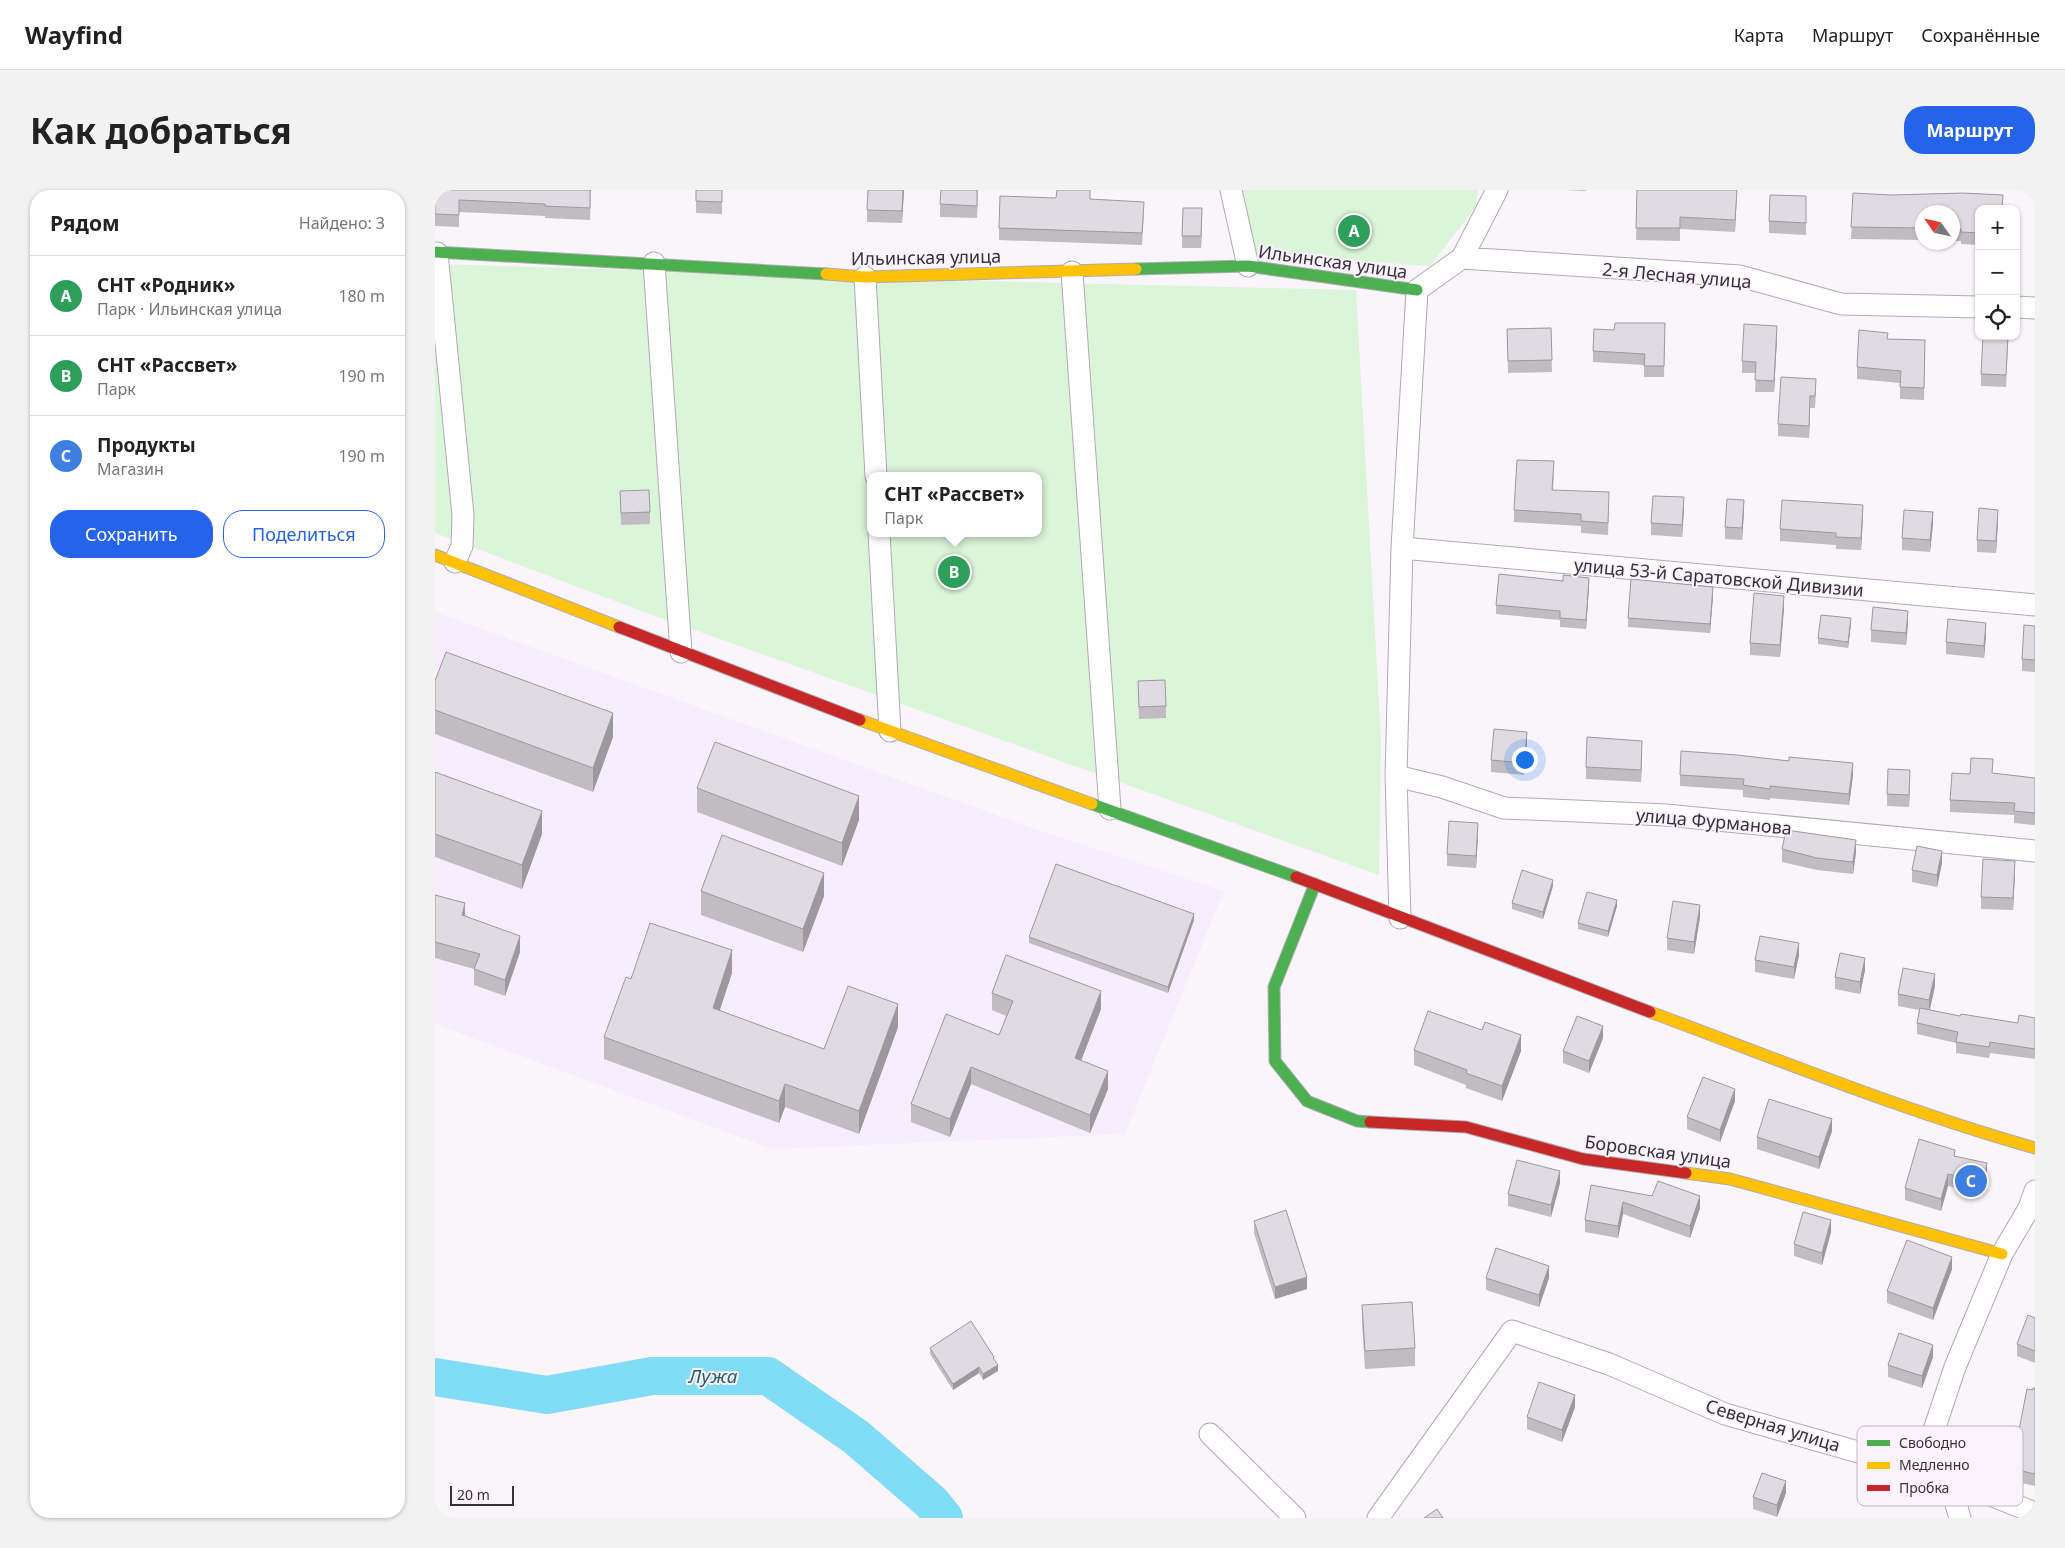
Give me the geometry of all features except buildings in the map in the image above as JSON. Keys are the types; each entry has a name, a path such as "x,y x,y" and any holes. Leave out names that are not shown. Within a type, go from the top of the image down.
{"street":[{"path":"1231,190 1247,266"},
{"path":"1400,918 1396,776 1403,548 1417,290 1462,258 1497,190"},
{"path":"436,253 463,515 462,546 455,562"},
{"name":"Ильинская улица","path":"436,253 653,263 865,277 1247,266 1417,290"},
{"name":"2-я Лесная улица","path":"1462,258 1740,276 1841,304 1975,307"},
{"path":"653,263 681,652"},
{"path":"1072,272 1110,809"},
{"path":"865,277 876,472"},
{"path":"2020,307 2035,308"},
{"path":"879,537 890,731"},
{"name":"улица 53-й Саратовской Дивизии","path":"1403,548 2035,605"},
{"path":"435,555 681,652 890,731 1315,884 1400,918 1835,1080 1983,1133 2035,1148"},
{"name":"улица Фурманова","path":"1396,776 1442,787 1504,808 1666,815 2035,851"},
{"name":"Боровская улица","path":"1315,884 1274,987 1275,1061 1307,1101 1357,1122 1467,1127 1583,1159 1730,1179 2002,1254"},
{"path":"1935,1426 1955,1367 2002,1254 2029,1208 2035,1191"},
{"name":"Северная улица","path":"1378,1518 1512,1331 1609,1364 1725,1414 1857,1452"},
{"path":"1211,1434 1295,1518"},
{"name":"Северная улица","path":"2018,1506 2035,1513"}],"shaded area":[{"path":"435,612 1038,830 1224,891 1125,1134 772,1149 435,1024"}],"green space":[{"path":"1240,190 1478,190 1475,208 1430,266 1257,254"},
{"path":"435,264 1356,290 1381,741 1379,875 639,610 435,533"}],"waterway":[{"name":"Лужа","path":"435,1377 547,1395 652,1376 768,1376 856,1437 932,1503 944,1518"}],"traffic: fast":[{"path":"435,252 826,274"},
{"path":"1136,269 1248,266 1417,290"},
{"path":"1092,804 1296,877"},
{"path":"1315,884 1274,987 1275,1061 1307,1101 1357,1121 1370,1122"}],"traffic: slow":[{"path":"826,274 865,277 1136,269"},
{"path":"435,555 619,627"},
{"path":"860,720 1092,804"},
{"path":"1650,1012 1937,1118 2035,1148"},
{"path":"1686,1173 1730,1179 2002,1254"}],"traffic: jam":[{"path":"619,627 860,720"},
{"path":"1296,877 1650,1012"},
{"path":"1370,1122 1466,1127 1583,1159 1686,1173"}],"place":[{"name":"СНТ «Родник»","path":"1354,231"},
{"name":"СНТ «Рассвет»","path":"954,572"},
{"name":"Продукты","path":"1971,1181"}]}
